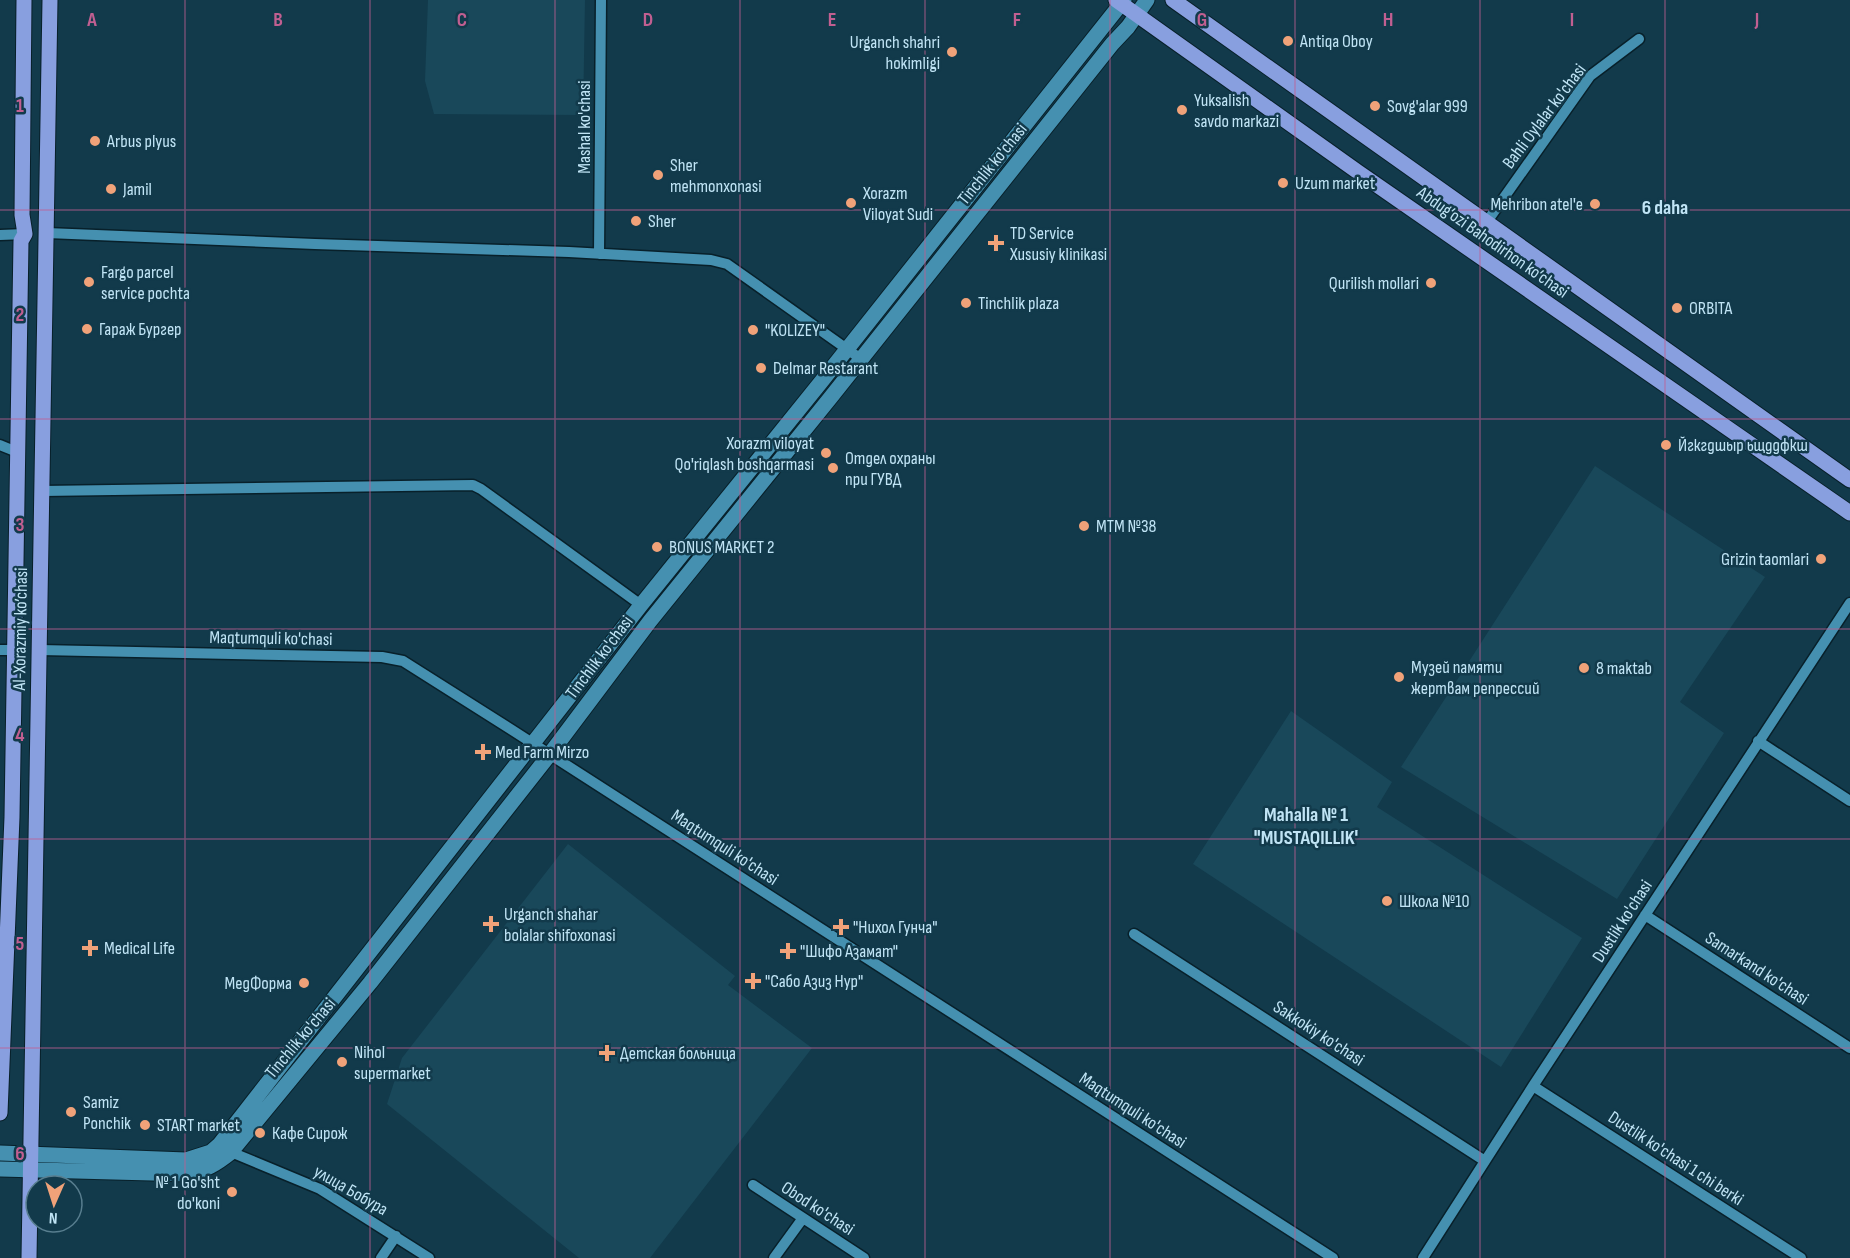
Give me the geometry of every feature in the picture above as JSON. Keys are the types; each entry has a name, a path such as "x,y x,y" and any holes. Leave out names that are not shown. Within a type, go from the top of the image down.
{"main road":[{"name":"Al-Xorazmiy ko’chasi","path":"0,1113 12,817 21,241 25,234 22,215 24,0"},
{"name":"Al-Xorazmiy ko’chasi","path":"29,1258 50,0"},
{"name":"Tinchlik ko'chasi","path":"224,1149 364,991 550,754 650,621 1112,44 1128,27 1147,0"},
{"name":"Abdug’ozi Bahodirhon ko’chasi","path":"1173,0 1850,480"},
{"name":"Tinchlik ko'chasi","path":"0,1153 31,1162 189,1174 205,1171 214,1166 224,1149 641,605 848,348 1120,1"},
{"name":"Abdug’ozi Bahodirhon ko’chasi","path":"1120,1 1358,172 1850,513"},
{"name":"Tinchlik ko'chasi","path":"0,1169 31,1162"}],"street":[{"name":"Mashal ko'chasi","path":"599,254 601,0"},
{"name":"Bahli Oylalar ko'chasi","path":"1486,223 1590,76 1639,39"},
{"path":"47,232 711,260 727,264 861,359"},
{"path":"0,235 25,234"},
{"path":"0,445 17,452"},
{"path":"42,491 473,485 641,605"},
{"name":"Dustlik ko'chasi","path":"1423,1258 1850,603"},
{"path":"0,650 16,650"},
{"name":"Maqtumquli ko'chasi","path":"40,650 391,657 413,666 1333,1258"},
{"path":"1758,741 1850,801"},
{"name":"Samarkand ko'chasi","path":"1645,915 1850,1048"},
{"name":"Sakkokiy ko'chasi","path":"1134,934 1485,1161"},
{"name":"Dustlik ko'chasi 1 chi berki","path":"1533,1086 1800,1258"},
{"name":"улица Бобура","path":"224,1149 320,1189 429,1258"},
{"name":"Obod ko'chasi","path":"753,1185 864,1258"},
{"path":"774,1258 803,1218"},
{"path":"381,1258 396,1236"}],"shaded area":[{"path":"428,0 585,0 583,115 434,114 425,81"},
{"name":"8 maktab","path":"1595,466 1765,577 1680,702 1724,733 1617,899 1401,767"},
{"name":"Школа №10","path":"1291,711 1392,782 1377,807 1582,938 1501,1067 1193,864"},
{"name":"Детская больница","path":"568,844 735,976 728,985 812,1048 650,1258 579,1258 387,1104 402,1058"}],"place":[{"name":"Antiqa Oboy","path":"1288,41"},
{"name":"Urganch shahri hokimligi","path":"952,52"},
{"name":"Sovg'alar 999","path":"1375,106"},
{"name":"Yuksalish savdo markazi","path":"1182,110"},
{"name":"Arbus plyus","path":"95,141"},
{"name":"Sher mehmonxonasi","path":"658,175"},
{"name":"Uzum market","path":"1283,183"},
{"name":"Jamil","path":"111,189"},
{"name":"Xorazm Viloyat Sudi","path":"851,203"},
{"name":"Mehribon atel'e","path":"1595,204"},
{"name":"Sher","path":"636,221"},
{"name":"TD Service Xususiy klinikasi","path":"996,243"},
{"name":"Fargo parcel service pochta","path":"89,282"},
{"name":"Qurilish mollari","path":"1431,283"},
{"name":"Tinchlik plaza","path":"966,303"},
{"name":"ORBITA","path":"1677,308"},
{"name":"Гараж Бургер","path":"87,329"},
{"name":"\"KOLIZEY\"","path":"753,330"},
{"name":"Delmar Restarant","path":"761,368"},
{"name":"Йгкгдшыр ьщддфкш","path":"1666,445"},
{"name":"Xorazm viloyat Qo'riqlash boshqarmasi","path":"826,453"},
{"name":"Отдел охраны при ГУВД","path":"833,468"},
{"name":"МТМ №38","path":"1084,526"},
{"name":"BONUS MARKET 2","path":"657,547"},
{"name":"Grizin taomlari","path":"1821,559"},
{"name":"8 maktab","path":"1584,668"},
{"name":"Музей памяти жертвам репрессий","path":"1399,677"},
{"name":"Med Farm Mirzo","path":"483,752"},
{"name":"Школа №10","path":"1387,901"},
{"name":"Urganch shahar bolalar shifoxonasi","path":"491,924"},
{"name":"\"Нихол Гунча\"","path":"841,927"},
{"name":"Medical Life","path":"90,948"},
{"name":"\"Шифо Азамат\"","path":"788,951"},
{"name":"\"Сабо Азиз Нур\"","path":"753,981"},
{"name":"МедФорма","path":"304,983"},
{"name":"Детская больница","path":"607,1053"},
{"name":"Nihol supermarket","path":"342,1062"},
{"name":"Samiz Ponchik","path":"71,1112"},
{"name":"START market","path":"145,1125"},
{"name":"Кафе Сирож","path":"260,1133"},
{"name":"№ 1 Go'sht do'koni","path":"232,1192"}],"district":[{"name":"6 daha","path":"1665,207"},
{"name":"Mahalla № 1 \"MUSTAQILLIK'","path":"1306,826"}]}
